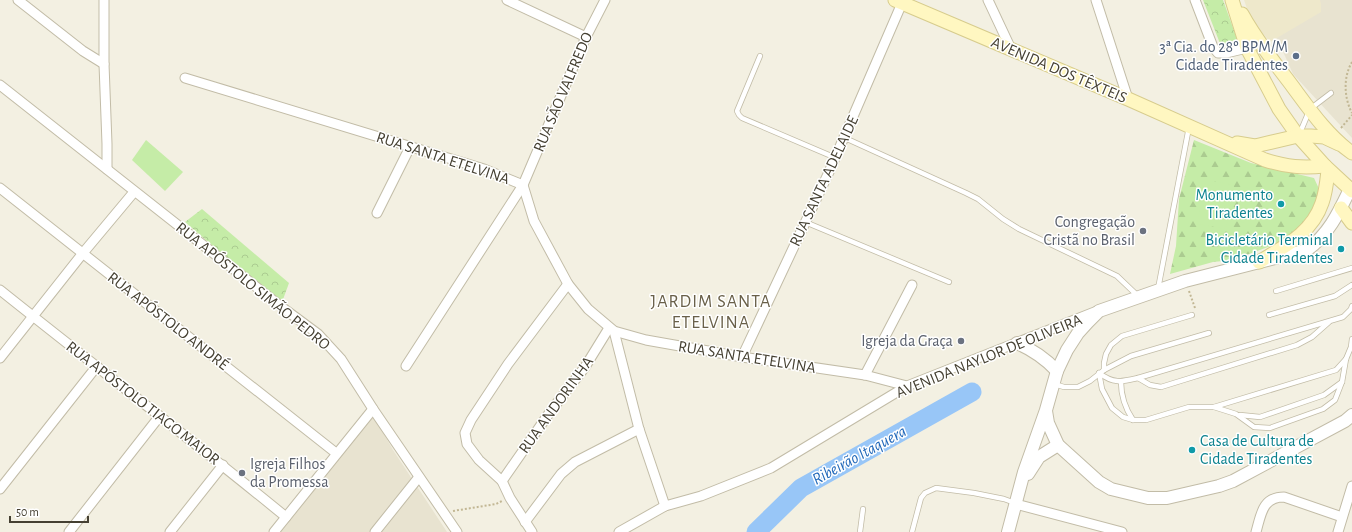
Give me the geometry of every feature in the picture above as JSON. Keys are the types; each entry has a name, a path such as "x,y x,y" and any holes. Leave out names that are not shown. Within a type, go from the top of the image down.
{"main road":[{"path":"1233,0 1247,48 1279,109 1298,136 1327,168 1351,189"},
{"path":"1233,0 1261,45 1310,109 1348,150"},
{"name":"AVENIDA DOS TÊXTEIS","path":"898,2 1128,99 1265,160 1302,168 1327,168"},
{"name":"AVENIDA DOS TÊXTEIS","path":"1223,142 1255,146 1298,136 1311,136 1324,138 1348,150"},
{"path":"1259,262 1294,241 1304,233 1314,221 1323,201 1327,168"},
{"path":"1341,208 1352,223"}],"street":[{"path":"18,0 83,51 104,64"},
{"path":"104,0 107,169"},
{"path":"507,0 586,37"},
{"name":"RUA SÃO VALFREDO","path":"406,366 523,185 586,37 605,0"},
{"path":"988,0 1011,49"},
{"path":"1096,0 1128,99"},
{"path":"1195,0 1213,47 1218,53 1226,53 1247,48"},
{"name":"RUA SANTA ADELAIDE","path":"742,357 845,138 898,2"},
{"name":"RUA SANTA ETELVINA","path":"185,78 484,169 523,185 534,221 568,284 588,309 611,330 646,340 742,357 865,376 907,386"},
{"name":"RUA APÓSTOLO SIMÃO PEDRO","path":"0,85 282,308 318,334 341,359 373,409 458,532"},
{"path":"377,214 410,146"},
{"name":"RUA APÓSTOLO ANDRÉ","path":"0,188 336,453"},
{"name":"AVENIDA NAYLOR DE OLIVEIRA","path":"619,532 665,506 701,496 772,468 907,386 1099,311 1158,290 1185,281 1307,250 1326,233 1351,189"},
{"path":"0,358 83,253 134,192"},
{"path":"532,532 510,498 502,481 479,460 467,444 465,433 471,420 508,364 568,284"},
{"path":"865,376 912,285"},
{"name":"RUA APÓSTOLO TIAGO MAIOR","path":"0,290 159,417 223,465 286,517"},
{"path":"1008,532 1024,472 1046,410 1057,371 1078,332 1099,311"},
{"path":"611,330 639,429 665,506"},
{"name":"RUA ANDORINHA","path":"502,481 550,412 585,367 611,330"},
{"path":"1017,343 1031,349 1048,361 1057,371"},
{"path":"0,489 97,366"},
{"path":"274,532 336,453 373,409"},
{"path":"1046,410 1048,423 1058,445 1099,482 1111,489 1148,498 1167,498 1234,481 1345,421 1352,415"},
{"path":"69,532 159,417"},
{"path":"525,522 561,474 575,462 639,429"},
{"path":"1020,487 1039,457 1058,445"},
{"path":"170,532 223,465"},
{"path":"375,532 420,477"},
{"path":"1338,532 1352,486"},
{"path":"1256,532 1262,511 1267,502 1275,497 1284,496 1342,517"},
{"path":"1016,504 1097,528 1122,532"}],"lane":[{"path":"760,56 737,111 739,115 742,118 836,158"},
{"path":"1298,136 1310,109 1331,93"},
{"path":"1158,290 1189,126"},
{"path":"845,138 978,199 1020,229 1117,276 1139,297"},
{"path":"805,222 949,282"},
{"path":"1276,291 1352,268"},
{"path":"1269,315 1335,296 1352,285"},
{"path":"1100,373 1108,380 1121,382 1138,378 1343,317 1352,306"},
{"path":"1104,370 1106,354 1111,346 1122,336 1192,315"},
{"path":"1138,378 1150,385 1161,386 1297,345 1312,337 1330,321"},
{"path":"1053,384 1078,387 1090,382 1104,370 1131,356 1209,333"},
{"path":"1236,414 1254,427 1270,428 1323,409 1335,400 1342,382 1346,359 1351,347 1352,339"},
{"path":"1100,373 1102,389 1112,408 1122,418 1146,420 1189,407 1214,407 1336,370 1346,359"},
{"path":"1121,382 1121,392 1124,403 1133,420"},
{"path":"1214,407 1236,414 1260,417 1324,395 1342,382"},
{"path":"912,532 921,498 925,493 936,488 974,493 1004,499 1016,504"},
{"path":"860,532 864,509"}],"path":[{"path":"1334,136 1352,114 1345,81 1347,70 1352,62"},
{"path":"1185,281 1197,314"},
{"path":"444,513 496,504"}],"shaded area":[{"path":"1244,0 1320,0 1321,12 1270,42 1251,20"},
{"path":"1260,0 1352,0 1352,138 1293,74"},
{"path":"373,415 393,450 447,532 279,532"}],"green space":[{"path":"1203,0 1223,0 1237,39 1221,46"},
{"path":"146,140 183,172 165,191 132,160"},
{"path":"1194,140 1251,163 1314,178 1320,191 1312,214 1300,229 1281,242 1233,260 1213,262 1170,274 1176,246 1179,199"},
{"path":"1206,180 1234,185 1226,229 1197,224"},
{"path":"1241,187 1254,189 1248,223 1235,221"},
{"path":"202,209 289,283 281,305 185,222"}],"waterway":[{"name":"Ribeirão Itaquera","path":"756,532 801,488 972,392"}],"place":[{"name":"3ª Cia. do 28º BPM/M Cidade Tiradentes","path":"1296,56"},
{"name":"Monumento Tiradentes","path":"1281,204"},
{"name":"Congregação Cristã no Brasil","path":"1143,231"},
{"name":"Bicicletário Terminal Cidade Tiradentes","path":"1341,249"},
{"name":"Igreja da Graça","path":"961,341"},
{"name":"Casa de Cultura de Cidade Tiradentes","path":"1192,450"},
{"name":"Igreja Filhos da Promessa","path":"242,473"}],"district":[{"name":"JARDIM SANTA ETELVINA","path":"711,312"}]}
